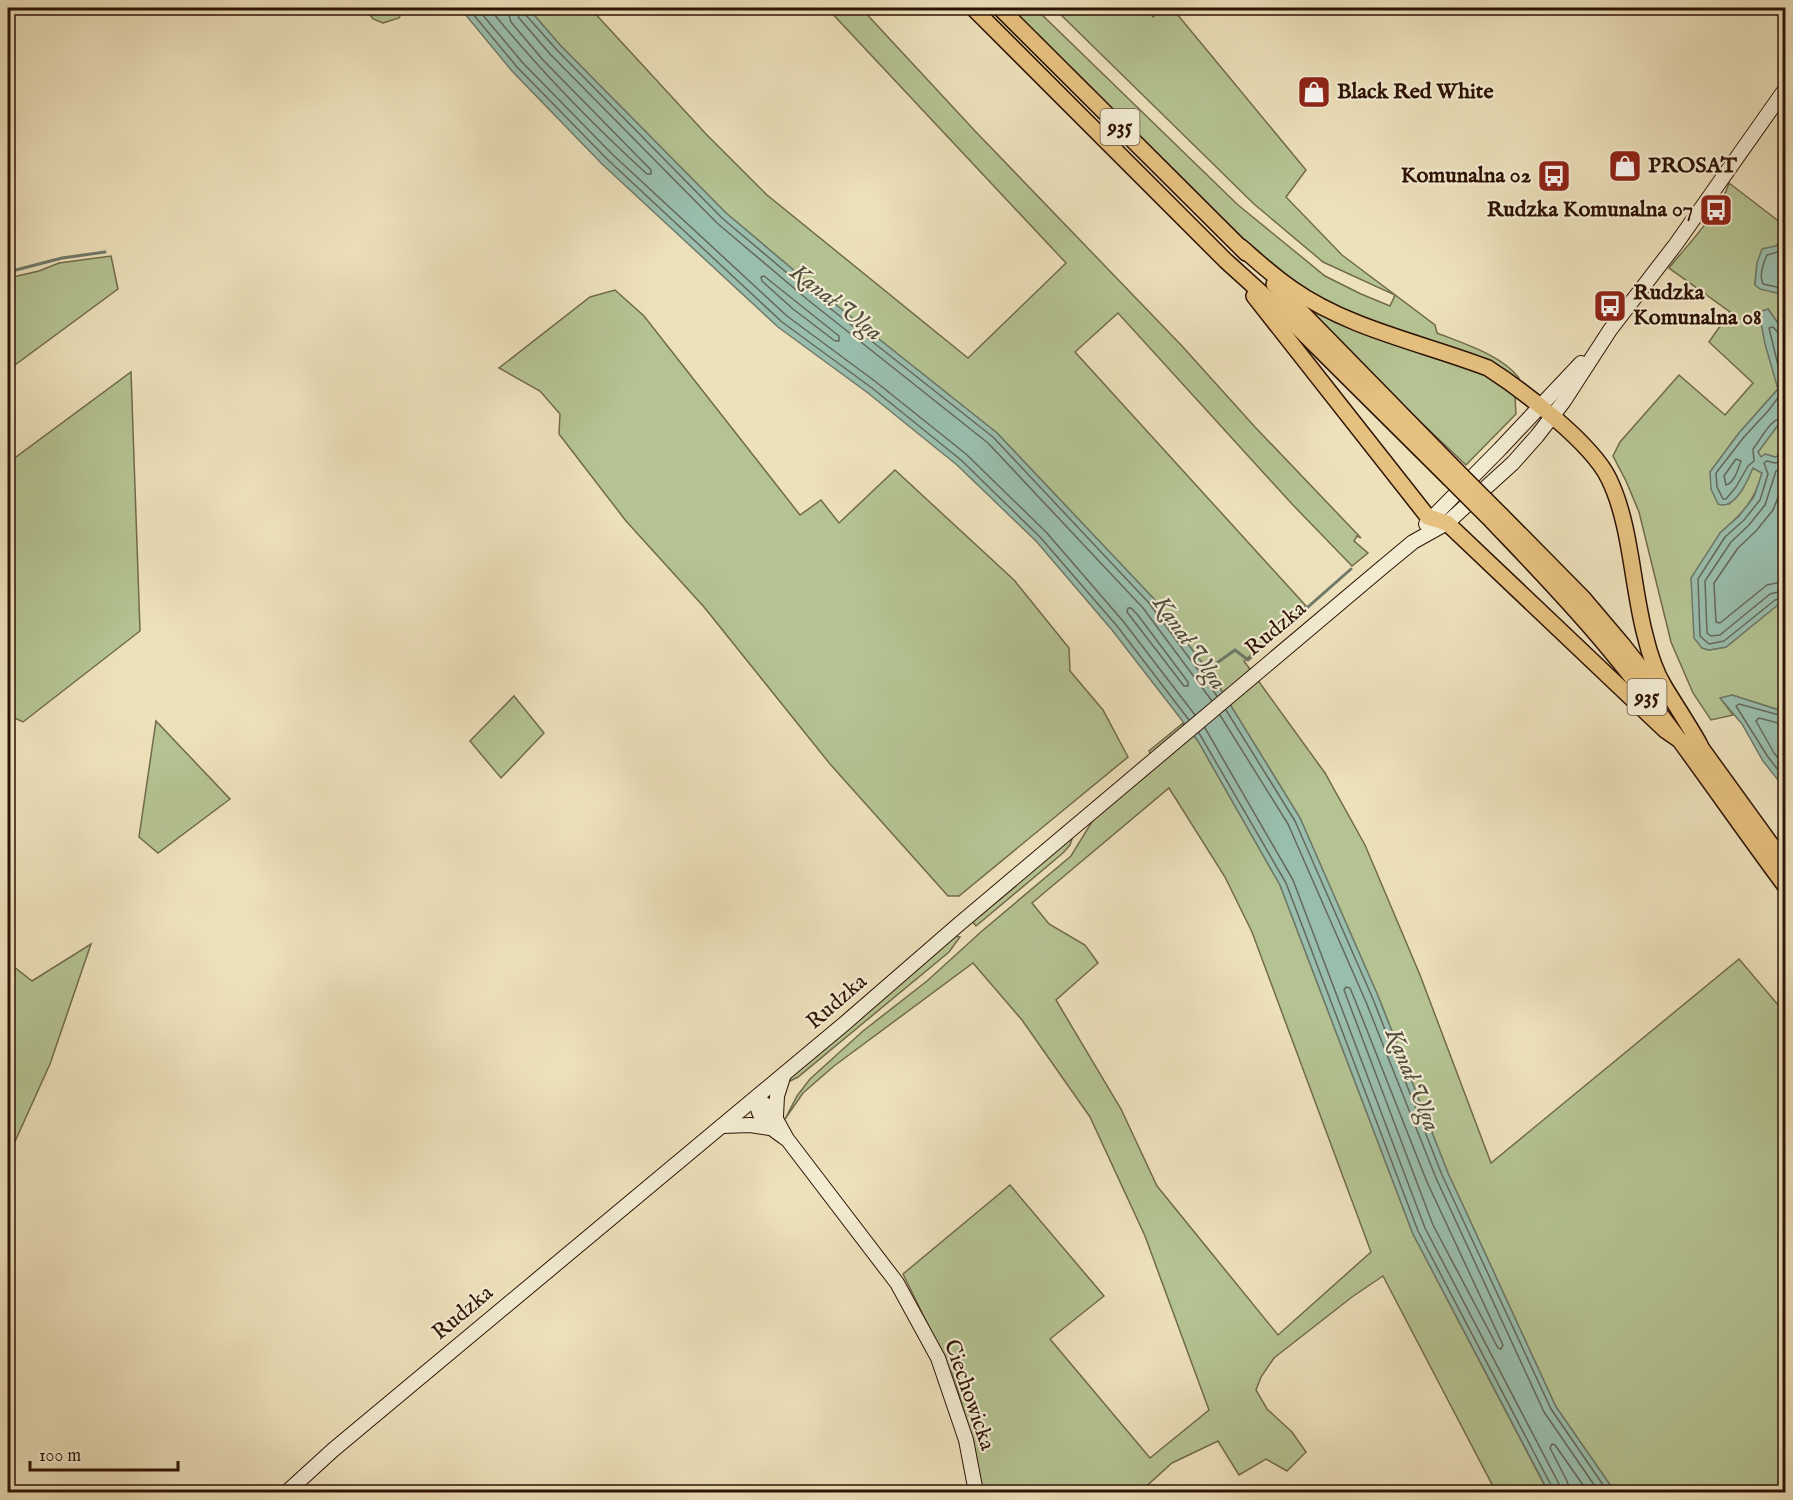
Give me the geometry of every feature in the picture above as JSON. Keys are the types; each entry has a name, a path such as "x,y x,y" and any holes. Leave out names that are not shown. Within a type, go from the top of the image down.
{"main road":[{"name":"935","path":"974,8 1226,261 1582,598 1700,745 1785,865"},
{"name":"935","path":"1000,8 1241,247 1453,474"},
{"name":"Rudzka","path":"288,1492 341,1443 756,1098 1374,574 1413,542 1447,523 1513,463 1546,412 1676,244 1785,87"},
{"path":"1241,247 1291,288 1325,308 1488,368 1546,412 1597,460 1609,478 1624,528 1636,596 1654,663 1663,685 1686,718 1700,745"},
{"path":"1226,261 1430,518 1447,523 1665,730 1681,741"},
{"name":"Rudzka","path":"1413,542 1430,518 1546,412"},
{"name":"935","path":"1497,518 1610,649 1681,741 1785,887"},
{"path":"773,1122 777,1096 784,1074"},
{"path":"756,1098 759,1116 773,1122"},
{"path":"722,1126 773,1122"},
{"name":"Ciechowicka","path":"773,1122 897,1282 938,1358 966,1440 976,1492"}],"shaded area":[{"path":"365,8 404,8 399,18 383,23 373,19"},
{"path":"528,8 590,8 706,134 767,195 968,358 1066,263 827,8 861,8 1361,538 1357,536 1354,541 1368,553 1352,566 1292,504 1118,313 1075,352 1306,606 1244,661 1325,773 1365,845 1420,975 1491,1163 1739,959 1785,1013 1785,1492 1615,1492 1556,1407 1448,1173 1378,996 1300,818 1215,680 1154,599 997,433 816,289 726,213 560,45"},
{"path":"1009,8 1035,8 1238,205 1325,276 1390,306 1395,295 1323,262 1254,204 1054,8 1145,8 1153,17 1163,8 1172,8 1306,170 1286,197 1342,255 1435,325 1437,333 1492,356 1512,370 1519,378 1518,381 1359,318 1315,298 1230,229"},
{"path":"1729,183 1785,226 1785,244 1777,245 1757,263 1755,284 1785,295 1785,333 1768,309 1778,389 1739,433 1710,472 1729,504 1741,491 1753,468 1762,473 1756,492 1747,506 1720,533 1702,648 1709,650 1726,647 1777,605 1785,605 1785,712 1732,695 1721,699 1733,715 1711,720 1693,693 1671,642 1639,512 1613,456 1620,442 1679,375 1725,415 1753,383 1709,342 1730,312 1669,268 1712,216"},
{"path":"111,256 118,289 8,370 8,278 39,271 59,263"},
{"path":"615,290 644,316 800,515 821,500 839,523 895,470 1014,580 1069,648 1070,671 1103,710 1128,757 959,896 948,896 830,764 704,607 626,521 559,434 560,414 540,391 499,368 590,297"},
{"path":"1290,293 1482,372 1515,396 1516,414 1466,465 1334,340"},
{"path":"131,372 140,631 23,722 8,715 8,463"},
{"path":"1785,420 1785,454 1775,457 1765,454 1761,458 1758,452 1778,425"},
{"path":"514,696 544,733 501,778 470,741"},
{"path":"156,721 230,799 158,853 139,837"},
{"path":"1183,723 1198,741 1280,885 1413,1234 1548,1492 1496,1492 1383,1276 1352,1297 1274,1358 1261,1377 1256,1390 1267,1409 1292,1432 1306,1452 1287,1471 1266,1459 1239,1475 1218,1441 1172,1463 1140,1492 982,1492 975,1450 955,1380 903,1274 1010,1185 1104,1296 1050,1339 1150,1458 1209,1410 1145,1236 1090,1117 1022,1020 973,963 834,1066 803,1093 785,1119 797,1096 810,1079 863,1031 927,981 1071,856 1093,820 1156,765 1149,751","holes":["1169,788 1225,877 1252,932 1371,1252 1278,1335 1157,1186 1121,1109 1056,1000 1098,963 1085,945 1049,924 1032,903"]},
{"path":"1072,839 1063,853 976,926 971,920 1065,841"},
{"path":"956,936 960,937 949,952 798,1077 784,1084 790,1075 939,947"},
{"path":"91,944 50,1064 8,1157 8,962 32,981"}],"water":[{"path":"460,8 528,8 560,45 726,213 816,289 997,433 1154,599 1215,680 1300,818 1378,996 1448,1173 1556,1407 1615,1492 1548,1491 1413,1234 1280,885 1198,741 1112,630 1036,541 957,465 868,393 778,327 602,164 512,71"},
{"path":"1785,244 1785,295 1760,289 1755,285 1757,263 1762,249"},
{"path":"1768,309 1785,333 1785,420 1778,425 1758,452 1761,457 1765,454 1775,457 1785,454 1785,604 1779,604 1726,647 1709,650 1702,648 1694,638 1691,578 1720,533 1739,516 1754,497 1762,473 1753,468 1735,499 1724,505 1718,504 1711,489 1710,472 1739,433 1778,389 1765,344 1759,312"},
{"path":"1732,695 1785,712 1785,789 1763,761 1742,724 1720,698"}],"waterway":[{"path":"8,272 62,258 105,252"},
{"name":"Kanał Ulga","path":"1207,670 1235,650 1248,660 1351,569"},
{"path":"8,986 13,999 14,1012 8,1038"}],"place":[{"name":"Black Red White","path":"1314,92"},
{"name":"PROSAT","path":"1625,166"},
{"name":"Komunalna 02","path":"1554,176"},
{"name":"Rudzka Komunalna 07","path":"1716,210"},
{"name":"Rudzka Komunalna 08","path":"1610,306"}]}
